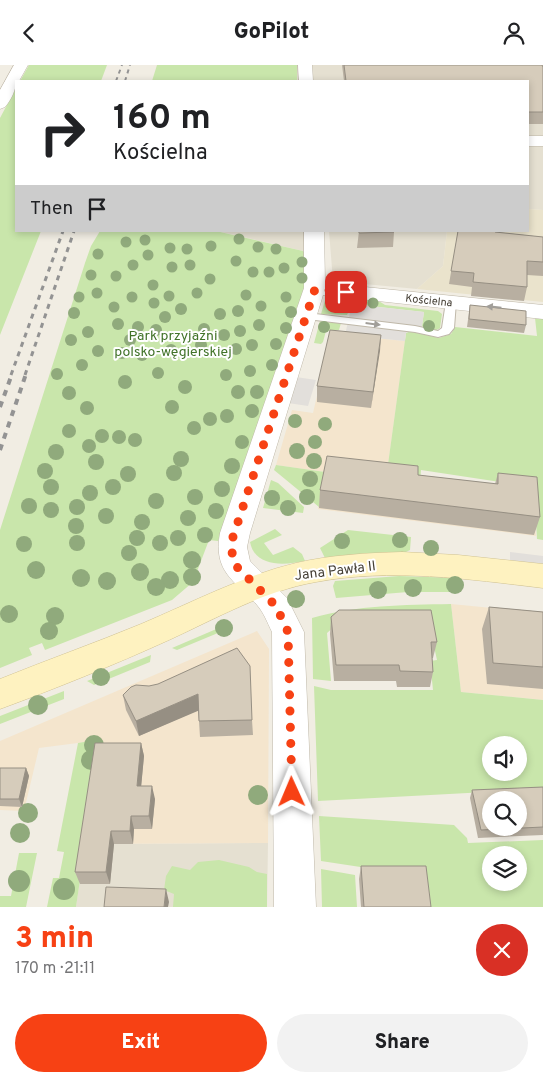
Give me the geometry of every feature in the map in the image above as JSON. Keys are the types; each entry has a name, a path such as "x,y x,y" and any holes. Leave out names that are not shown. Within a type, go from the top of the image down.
{"street":[{"path":"0,104 4,90 21,65"},
{"path":"305,65 306,80"},
{"path":"529,141 543,141"},
{"path":"295,907 288,632 276,606 234,564 232,540 315,289 314,232"},
{"name":"Kościelna","path":"315,289 543,311"},
{"name":"Jana Pawła II","path":"0,694 154,632 256,587 289,576 318,570 372,565 441,565 543,576"}],"lane":[{"path":"307,316 414,329 438,334 448,329 450,303"}],"shaded area":[{"path":"297,65 543,65 543,210 529,209 529,80 297,80"},
{"path":"529,209 543,210 543,302 417,289 443,266 447,232 529,232"},
{"path":"221,232 303,232 303,251"},
{"path":"329,232 447,232 443,266 417,289 333,281"},
{"path":"352,304 424,312 422,326 406,333 405,341 345,335"},
{"path":"331,335 405,341 386,479 533,494 536,536 318,509 325,472 276,465 292,410 313,413"},
{"path":"296,377 316,380 308,406 288,403"},
{"path":"510,552 543,556 543,565 510,561"},
{"path":"451,604 543,613 543,700 461,692"},
{"path":"257,631 269,649 268,843 85,844 101,740 39,748 24,811 0,810 0,741"},
{"path":"268,843 267,907 76,907 85,844"}],"green space":[{"path":"29,65 107,65 101,80 21,80"},
{"path":"157,65 297,65 297,80 152,80"},
{"path":"15,90 15,232 41,232 0,335 0,118"},
{"name":"Park przyjaźni polsko-węgierskiej","path":"99,232 220,232 303,251 309,258 307,285 218,541 209,540 193,582 172,600 45,650 42,643 29,648 32,655 0,668 0,530 91,246"},
{"path":"326,297 367,298 385,305 438,311 442,314 440,328 431,330 422,326 424,312 352,304 347,315 321,314"},
{"path":"535,318 543,319 543,540 537,539 534,487 421,470 420,483 386,479 406,333 410,331 439,338 451,334 455,327 537,336"},
{"path":"320,321 341,323 339,330 326,331 321,344 314,343"},
{"path":"276,465 325,472 319,507 274,470"},
{"path":"271,480 278,483 304,507 303,513 263,508"},
{"path":"275,529 282,535 264,543 273,555 293,547 302,554 305,561 280,564 258,557 250,542"},
{"path":"348,530 411,537 410,550 406,552 325,558 320,548"},
{"path":"399,576 457,578 461,583 460,592 408,592 336,598 333,586 335,581"},
{"path":"451,604 461,692 543,700 543,789 318,801 314,686 331,690 433,690 430,661 437,660 429,624 337,624 327,633 331,681 313,679 312,618 346,610 398,605"},
{"path":"228,624 230,628 177,650 172,648"},
{"path":"151,655 150,662 94,685 87,681"},
{"path":"64,691 64,699 0,724 0,716"},
{"path":"101,739 76,907 47,907 53,878 59,878 64,852 57,851 78,743"},
{"path":"319,816 454,825 467,838 468,843 543,840 543,907 429,907 367,868 321,861"},
{"path":"19,853 37,853 26,907 0,907 0,896 11,896"},
{"path":"219,860 249,867 257,872 267,874 267,907 173,907 174,894 164,890 166,876 172,866 190,870 198,862"},
{"path":"321,869 355,875 357,907 322,907"}],"building":[{"path":"344,65 542,65 543,112 529,112 529,80 346,80"},
{"path":"359,232 394,232 359,233"},
{"path":"458,232 495,232 543,237 543,262 527,261 527,287 473,282 474,273 451,271"},
{"path":"470,305 526,311 526,325 469,319"},
{"path":"330,330 381,335 373,392 317,386"},
{"path":"327,456 418,466 418,475 498,484 498,473 537,477 540,517 320,490"},
{"path":"489,607 543,612 543,667 493,663"},
{"path":"339,610 431,610 437,642 431,642 433,672 400,671 399,665 336,665 331,617"},
{"path":"237,648 250,666 252,720 199,721 198,694 136,721 123,695 131,687 158,684"},
{"path":"95,743 141,743 137,786 152,786 149,816 131,816 130,831 111,831 106,872 75,872"},
{"path":"0,768 26,768 19,799 0,799"},
{"path":"543,787 543,827 527,828 527,791 482,791 481,830 472,790"},
{"path":"361,866 426,866 431,907 364,907"},
{"path":"106,887 166,889 164,907 104,907"}],"railway":[{"path":"116,80 122,65"},
{"path":"125,80 130,65"},
{"path":"11,375 63,232"},
{"path":"25,375 74,232"},
{"path":"0,407 12,374"},
{"path":"0,450 26,374"}],"route":[{"path":"292,792 288,632 276,606 234,564 232,540 315,289 346,292"}]}
